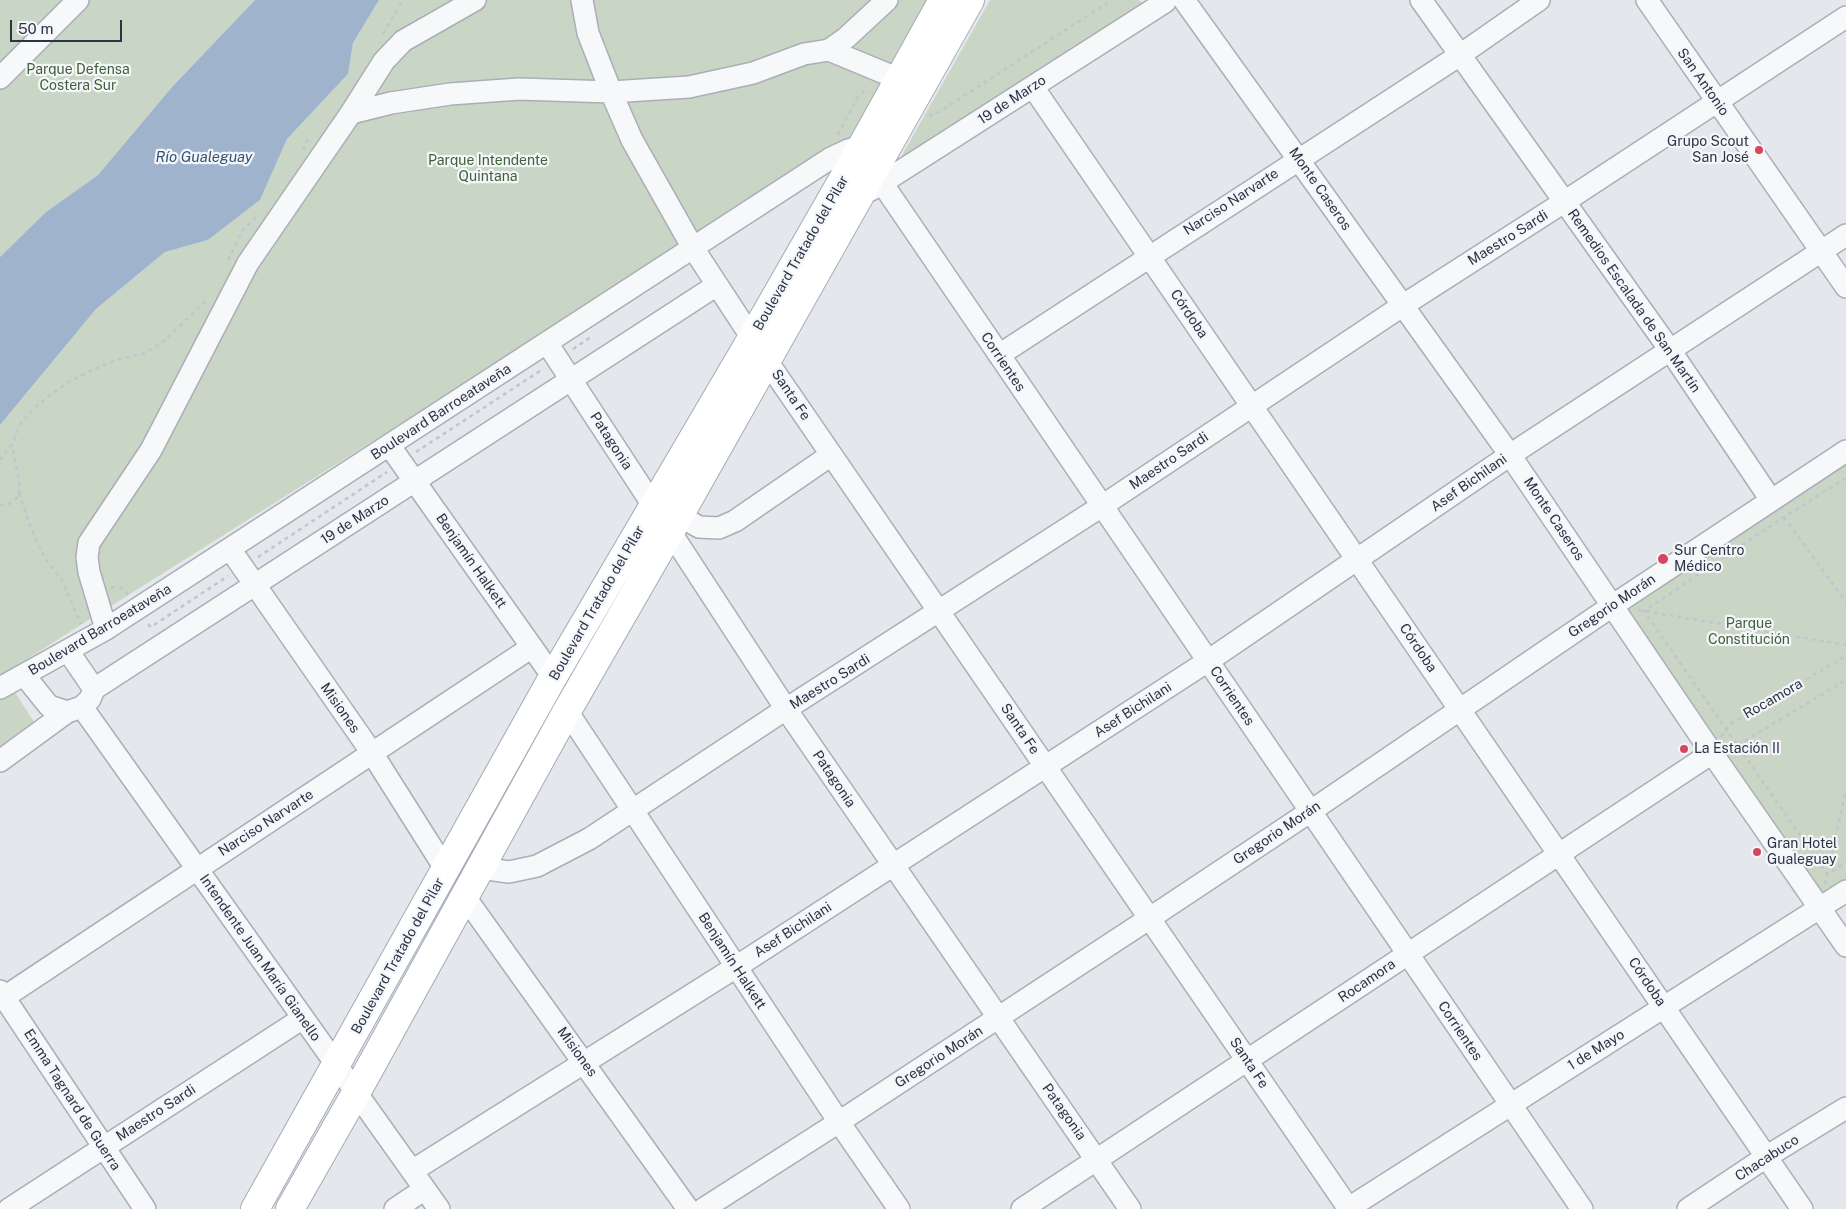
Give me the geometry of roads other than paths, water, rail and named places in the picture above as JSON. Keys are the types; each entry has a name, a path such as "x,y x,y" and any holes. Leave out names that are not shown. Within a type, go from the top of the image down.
{"main road":[{"name":"Boulevard Tratado del Pilar","path":"255,1209 337,1066 553,677 752,338 858,198 910,84 943,0"},
{"name":"Boulevard Tratado del Pilar","path":"910,84 970,0"},
{"name":"Boulevard Tratado del Pilar","path":"290,1209 567,711 767,361 805,269 875,162"}],"street":[{"path":"0,78 78,0"},
{"path":"106,629 89,572 87,557 89,543 151,450 248,263 351,113 384,61 404,41 474,0"},
{"name":"Santa Fe","path":"582,0 588,33 632,140 693,248 831,455 1248,1060 1348,1209"},
{"path":"351,113 391,103 450,94 519,89 611,92 689,87 753,73 804,54 829,50 846,38 887,0"},
{"name":"Remedios Escalada de San Martín","path":"1420,0 1670,350 1771,500"},
{"name":"Narciso Narvarte","path":"998,354 1460,55 1539,0"},
{"name":"San Antonio","path":"1647,0 1846,287"},
{"name":"19 de Marzo","path":"875,162 1033,87 1176,1"},
{"name":"Monte Caseros","path":"1176,1 1299,159 1402,306 1510,454 1712,753 1846,946"},
{"name":"Maestro Sardi","path":"480,868 509,872 537,866 589,839 786,709 940,612 1102,506 1402,306 1564,202 1846,16"},
{"path":"829,50 910,84"},
{"name":"Córdoba","path":"1033,87 1802,1209"},
{"name":"Boulevard Barroeataveña","path":"0,688 106,629 832,158 848,150 875,162"},
{"name":"Corrientes","path":"875,162 998,354 1582,1209"},
{"name":"Asef Bichilani","path":"412,1171 736,967 1208,661 1510,454 1846,235"},
{"name":"19 de Marzo","path":"0,761 90,699 94,689 717,285"},
{"name":"Patagonia","path":"547,343 653,506 675,524 786,709 1130,1209"},
{"name":"Benjamín Halkett","path":"389,445 553,677"},
{"name":"Gregorio Morán","path":"703,1209 1150,918 1612,606 1846,451"},
{"path":"675,524 699,528 719,528 735,521 831,455"},
{"name":"Misiones","path":"230,549 372,753 446,870"},
{"name":"Narciso Narvarte","path":"1,996 197,869 532,647"},
{"path":"68,651 94,689"},
{"name":"Intendente Juan María Gianello","path":"24,676 49,706 74,709 197,869 439,1209"},
{"name":"Benjamín Halkett","path":"567,711 839,1122 899,1209"},
{"name":"Rocamora","path":"1022,1209 1712,753"},
{"name":"1 de Mayo","path":"1348,1209 1846,891"},
{"name":"Misiones","path":"465,896 688,1209"},
{"name":"Emma Tagnard de Guerra","path":"1,996 145,1209"},
{"name":"Maestro Sardi","path":"9,1209 303,1018"},
{"name":"Chacabuco","path":"1688,1209 1766,1157 1846,1108"},
{"path":"395,1209 425,1189"}],"water":[{"name":"Río Gualeguay","path":"255,0 379,0 353,43 348,74 287,139 260,200 208,240 165,252 96,309 0,425 0,257 46,212 98,175 172,87"}],"place":[{"name":"Grupo Scout San José","path":"1759,150"},
{"name":"Sur Centro Médico","path":"1663,559"},
{"name":"La Estación II","path":"1684,749"},
{"name":"Gran Hotel Gualeguay","path":"1757,852"}],"park label":[{"name":"Parque Defensa Costera Sur","path":"78,78"},
{"name":"Parque Intendente Quintana","path":"488,170"},
{"name":"Parque Constitución","path":"1749,632"}]}
